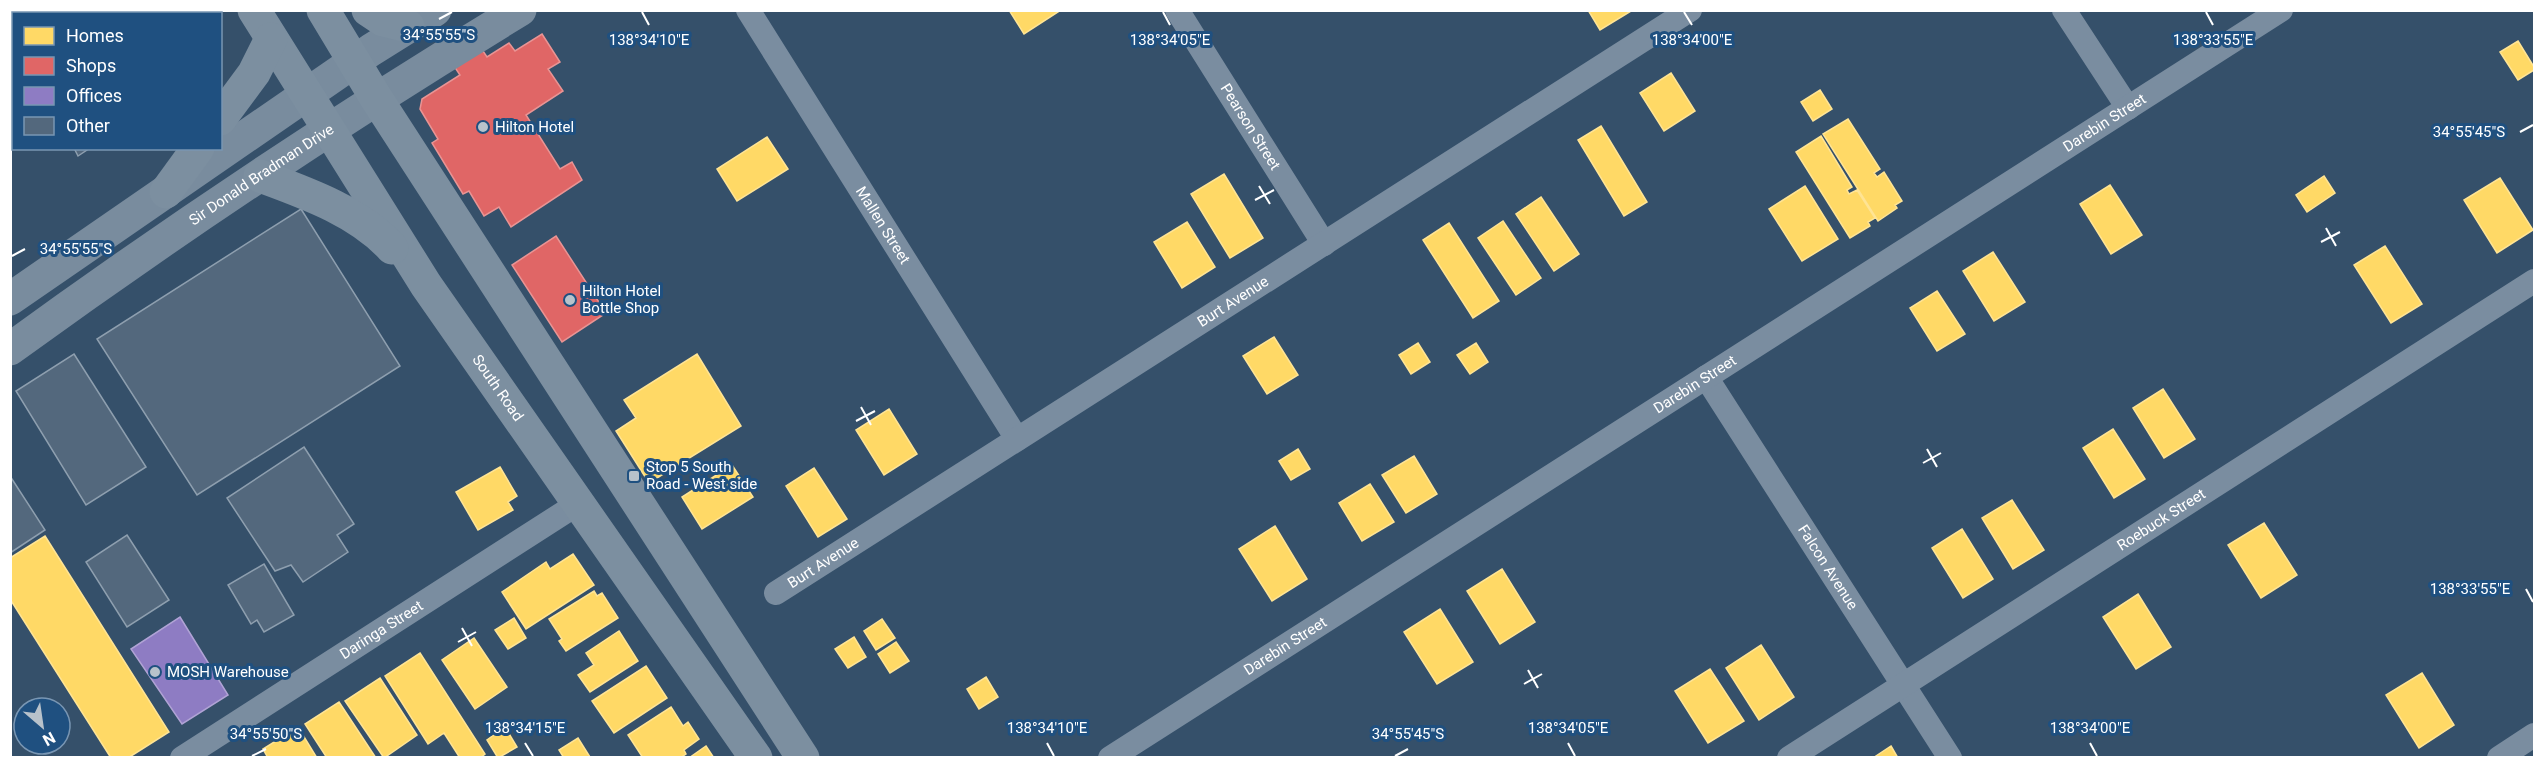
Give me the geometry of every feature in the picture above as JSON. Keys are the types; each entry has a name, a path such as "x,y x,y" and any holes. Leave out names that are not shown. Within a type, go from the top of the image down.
{"highway":[{"name":"South Road","path":"254,10 426,285 756,758"},
{"path":"323,10 376,98 803,758"},
{"path":"368,10 383,20 421,18"},
{"path":"222,116 252,76 271,39"},
{"path":"166,192 197,150"},
{"path":"260,176 303,192 347,214 382,237 426,285"}],"main road":[{"name":"Sir Donald Bradman Drive","path":"10,350 79,299 376,98 520,10"},
{"path":"12,295 421,18"},
{"path":"12,295 44,300 79,299"}],"street":[{"name":"Mallen Street","path":"748,10 1017,439"},
{"name":"Pearson Street","path":"1177,10 1324,244"},
{"name":"Burt Avenue","path":"776,593 1690,10"},
{"path":"2064,10 2128,108"},
{"name":"Darebin Street","path":"1110,758 2281,10"},
{"name":"Roebuck Street","path":"1789,758 2535,281"},
{"name":"Falcon Avenue","path":"1706,377 1950,758"},
{"name":"Daringa Street","path":"182,758 579,503"},
{"path":"2499,758 2535,735"}],"building: Homes":[{"path":"1009,10 1061,10 1024,34"},
{"path":"1588,10 1631,10 1631,11 1600,30"},
{"path":"2518,41 2534,70 2518,80 2500,52"},
{"path":"1671,73 1695,111 1664,131 1640,93"},
{"path":"1820,90 1832,109 1813,121 1801,102"},
{"path":"1848,119 1880,169 1874,173 1877,177 1884,172 1902,201 1895,205 1897,208 1878,221 1823,134"},
{"path":"1601,126 1647,202 1624,216 1578,140"},
{"path":"1821,136 1852,187 1847,190 1849,194 1857,190 1875,218 1868,222 1870,226 1850,238 1796,152"},
{"path":"767,137 788,169 737,201 717,169"},
{"path":"1224,174 1263,238 1230,258 1191,194"},
{"path":"2324,176 2335,193 2307,212 2296,195"},
{"path":"2500,178 2533,230 2497,253 2464,200"},
{"path":"2110,185 2142,235 2111,254 2080,204"},
{"path":"1805,186 1838,239 1802,261 1769,209"},
{"path":"1541,197 1579,254 1554,271 1516,214"},
{"path":"1503,221 1541,278 1516,295 1478,238"},
{"path":"1187,222 1215,267 1182,288 1154,242"},
{"path":"1449,223 1499,301 1473,318 1423,240"},
{"path":"2385,246 2422,304 2391,323 2354,265"},
{"path":"1993,252 2025,302 1994,321 1963,271"},
{"path":"1937,291 1965,334 1937,351 1910,308"},
{"path":"1274,337 1298,375 1267,394 1243,356"},
{"path":"1418,343 1430,362 1411,374 1399,355"},
{"path":"1476,343 1488,362 1470,374 1457,355"},
{"path":"697,354 741,426 649,483 616,431 636,418 624,400"},
{"path":"2163,389 2195,439 2164,458 2133,408"},
{"path":"889,409 917,454 884,475 856,430"},
{"path":"2113,429 2145,479 2114,498 2083,448"},
{"path":"1298,449 1310,469 1291,480 1279,461"},
{"path":"1414,456 1437,494 1406,513 1382,475"},
{"path":"732,465 753,497 702,529 682,497"},
{"path":"500,467 517,496 508,502 513,510 478,530 456,492"},
{"path":"814,468 847,519 818,537 786,486"},
{"path":"1370,484 1394,522 1362,541 1339,503"},
{"path":"2012,500 2044,550 2013,569 1982,518"},
{"path":"2264,523 2297,575 2261,598 2228,545"},
{"path":"1275,526 1307,579 1272,601 1239,549"},
{"path":"1962,529 1993,579 1963,598 1932,548"},
{"path":"45,536 169,732 128,758 111,758 10,599 10,558"},
{"path":"573,554 594,585 526,629 502,592 546,562 550,569"},
{"path":"1502,569 1535,622 1500,644 1467,591"},
{"path":"594,591 597,596 602,593 618,618 566,651 559,641 562,639 549,619"},
{"path":"2138,594 2171,647 2136,669 2103,617"},
{"path":"1440,609 1473,662 1437,684 1404,632"},
{"path":"514,618 526,638 508,649 495,630"},
{"path":"882,619 895,638 876,650 864,631"},
{"path":"619,631 638,661 590,692 578,675 594,665 586,653"},
{"path":"854,637 866,657 848,668 835,649"},
{"path":"474,638 507,687 475,709 442,660"},
{"path":"896,642 909,661 890,673 878,654"},
{"path":"1761,645 1794,697 1759,720 1726,668"},
{"path":"420,653 485,754 480,758 460,758 444,733 428,744 385,676"},
{"path":"646,666 667,698 614,733 592,701"},
{"path":"1710,669 1744,721 1708,743 1675,691"},
{"path":"2422,673 2454,725 2419,748 2386,695"},
{"path":"986,677 998,697 979,709 967,689"},
{"path":"380,678 417,735 384,758 345,701"},
{"path":"339,702 376,758 327,758 305,724"},
{"path":"671,707 683,726 688,722 699,739 684,750 686,754 680,758 643,758 628,735"},
{"path":"298,727 317,758 268,758 263,749"},
{"path":"505,727 517,747 498,758 487,740"},
{"path":"578,738 590,757 564,758 559,750"},
{"path":"706,746 714,758 689,758"},
{"path":"1891,746 1898,758 1873,758"}],"building: Shops":[{"name":"Hilton Hotel","path":"542,34 560,62 548,69 563,91 526,115 560,169 572,162 582,180 511,227 499,207 484,216 469,191 463,194 432,143 438,139 420,109 422,99 460,75 454,66 481,48 487,57 509,43 515,51"},
{"path":"556,236 606,313 562,342 512,265"}],"building: Offices":[{"path":"180,617 228,695 182,724 131,649"}],"building: Other":[{"path":"17,10 58,10 58,12 18,12"},
{"path":"58,10 180,10 178,12 58,12"},
{"path":"10,44 12,46 12,108 10,109"},
{"path":"75,150 87,150 78,156"},
{"path":"301,209 400,366 197,495 97,339"},
{"path":"74,354 146,467 86,505 16,391"},
{"path":"304,447 354,524 337,535 348,552 303,582 291,565 275,571 227,498"},
{"path":"10,476 45,530 10,553"},
{"path":"127,535 169,600 127,627 86,562"},
{"path":"264,564 294,615 264,632 257,620 251,624 228,585"}],"place":[{"name":"Hilton Hotel","path":"483,127"},
{"name":"Hilton Hotel Bottle Shop","path":"570,300"},
{"name":"Stop 5 South Road - West side","path":"634,476"},
{"name":"MOSH Warehouse","path":"155,672"}]}
